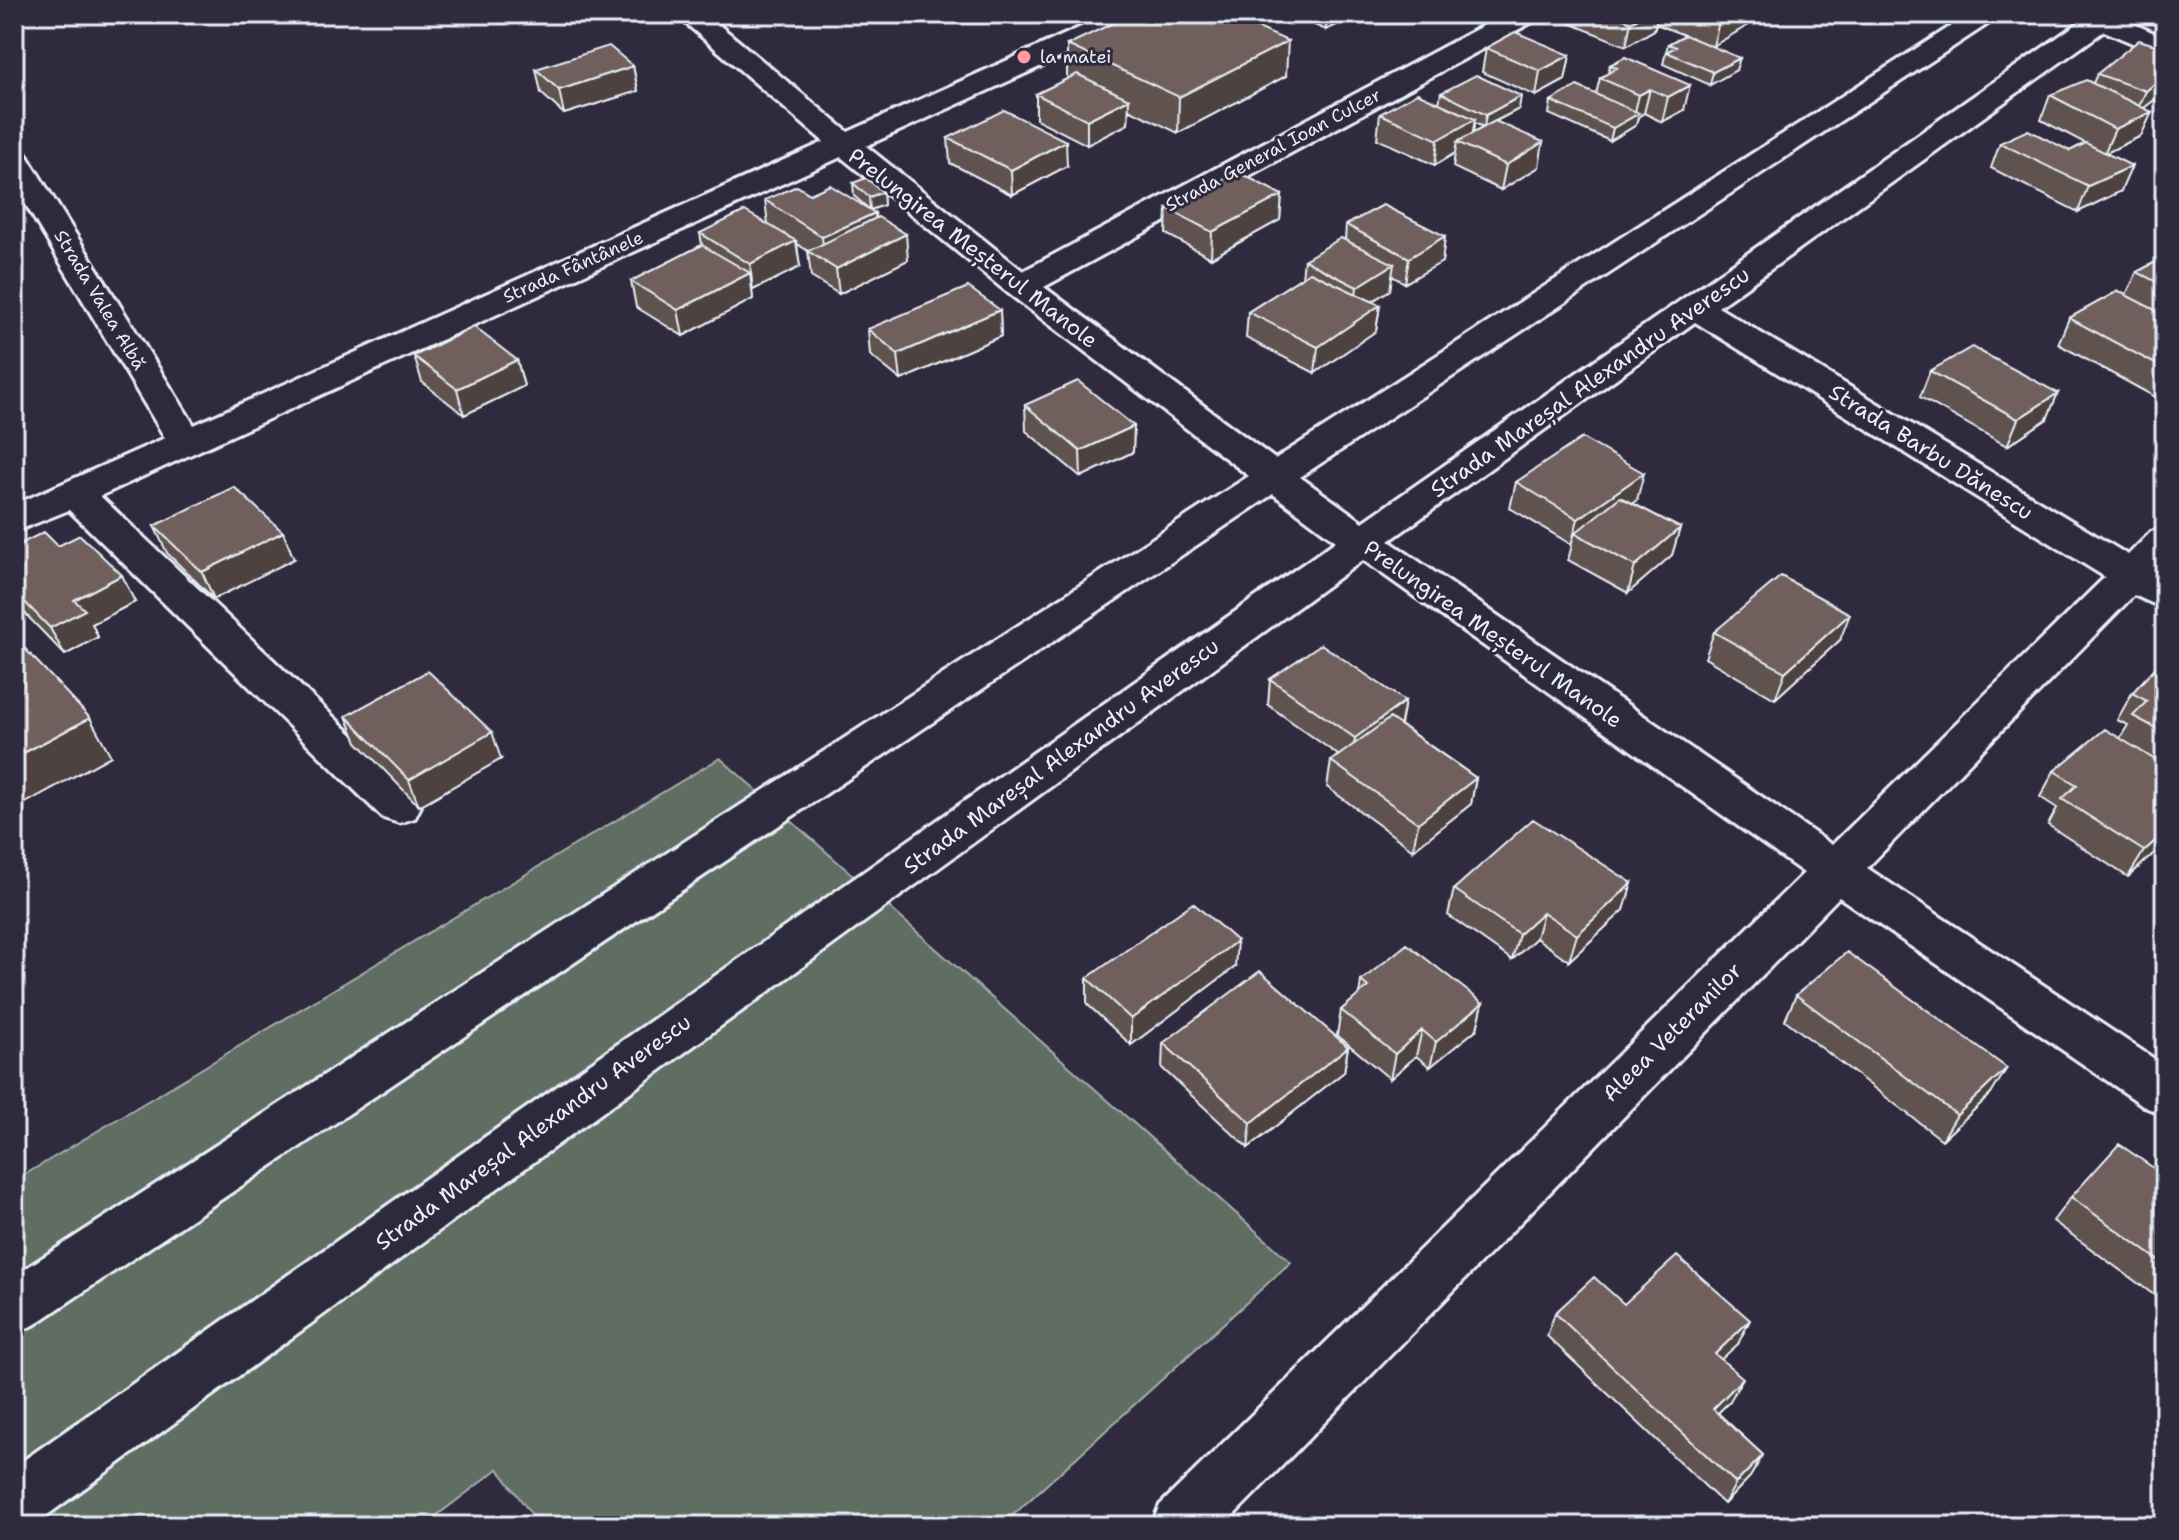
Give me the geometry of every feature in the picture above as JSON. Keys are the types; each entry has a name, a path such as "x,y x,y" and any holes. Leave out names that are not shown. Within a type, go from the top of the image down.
{"street":[{"name":"Prelungirea Meșterul Manole","path":"689,14 842,146 1020,286 1361,542 1833,870 2165,1093"},
{"name":"Strada Fântânele","path":"14,520 1133,14"},
{"name":"Strada General Ioan Culcer","path":"1020,286 1526,14"},
{"path":"14,1307 1273,477 1989,14"},
{"path":"2106,17 2165,48"},
{"name":"Strada Mareșal Alexandru Averescu","path":"14,1503 1361,542 2106,17"},
{"name":"Strada Valea Albă","path":"14,159 186,442"},
{"name":"Strada Barbu Dănescu","path":"1696,308 2148,585"},
{"path":"74,493 399,806"},
{"name":"Aleea Veteranilor","path":"1181,1526 1833,870 2148,585 2165,541"}],"green space":[{"path":"720,758 1291,1262 1001,1526 540,1526 498,1469 423,1526 14,1526 14,1181"}],"building":[{"path":"1132,14 1226,14 1288,41 1179,97 1067,45"},
{"path":"1611,14 1645,14 1631,22"},
{"path":"1697,14 1733,14 1719,22"},
{"path":"1515,32 1570,55 1540,71 1486,48"},
{"path":"1685,35 1740,58 1713,72 1666,52 1676,47 1668,44"},
{"path":"2139,40 2165,48 2165,75 2146,91 2097,74"},
{"path":"609,46 633,66 559,90 536,69"},
{"path":"1625,57 1690,85 1668,97 1650,89 1639,95 1600,78 1617,68 1610,65"},
{"path":"1077,74 1129,99 1087,120 1036,94"},
{"path":"1476,75 1521,96 1486,115 1441,93"},
{"path":"2086,80 2152,112 2115,129 2050,95"},
{"path":"1577,86 1639,113 1613,128 1551,101"},
{"path":"1417,93 1475,119 1438,140 1380,114"},
{"path":"1004,110 1066,141 1011,170 948,138"},
{"path":"1495,121 1543,142 1506,165 1457,142"},
{"path":"2028,130 2070,151 2086,143 2132,166 2088,186 2000,143"},
{"path":"1238,172 1282,195 1212,232 1167,208"},
{"path":"866,178 883,192 869,197 853,183"},
{"path":"830,185 875,213 822,237 765,200 797,186 810,194"},
{"path":"1383,205 1445,236 1409,258 1346,225"},
{"path":"745,211 796,241 750,264 700,233"},
{"path":"878,217 906,234 836,269 808,251"},
{"path":"1341,238 1394,264 1357,287 1304,260"},
{"path":"702,245 750,273 678,310 631,281"},
{"path":"2165,257 2165,292 2156,287 2161,284 2137,272"},
{"path":"1310,272 1380,305 1318,347 1248,312"},
{"path":"968,287 1000,310 898,354 868,329"},
{"path":"2118,291 2165,315 2165,369 2069,318"},
{"path":"474,327 517,360 457,389 414,356"},
{"path":"1972,347 2058,393 2018,419 1930,371"},
{"path":"1078,381 1134,426 1080,451 1025,405"},
{"path":"1582,438 1644,473 1578,519 1516,482"},
{"path":"234,487 283,532 202,572 154,526"},
{"path":"1620,497 1680,528 1635,566 1575,533"},
{"path":"44,532 58,546 80,535 122,575 74,600 85,610 50,628 14,591 14,547"},
{"path":"1781,576 1850,614 1785,672 1714,632"},
{"path":"14,637 90,718 14,758"},
{"path":"1321,644 1405,701 1355,738 1270,679"},
{"path":"2165,657 2165,733 2133,716 2147,701 2132,693"},
{"path":"428,671 492,732 409,780 346,716"},
{"path":"1390,718 1476,778 1418,823 1331,761"},
{"path":"2105,729 2165,766 2165,832 2144,851 2062,799 2077,785 2054,771"},
{"path":"1533,819 1632,883 1577,935 1543,912 1519,934 1454,889"},
{"path":"1193,903 1237,941 1131,1019 1087,978"},
{"path":"1407,944 1483,1003 1436,1042 1422,1030 1395,1054 1341,1010 1368,987 1361,981"},
{"path":"1847,952 2007,1068 1957,1115 1796,995"},
{"path":"1260,971 1348,1047 1251,1123 1163,1043"},
{"path":"2119,1144 2165,1176 2165,1265 2071,1197"},
{"path":"1677,1256 1750,1320 1715,1354 1743,1378 1713,1409 1763,1455 1736,1483 1555,1313 1594,1277 1624,1304"}],"place":[{"name":"la matei","path":"1024,57"}]}
